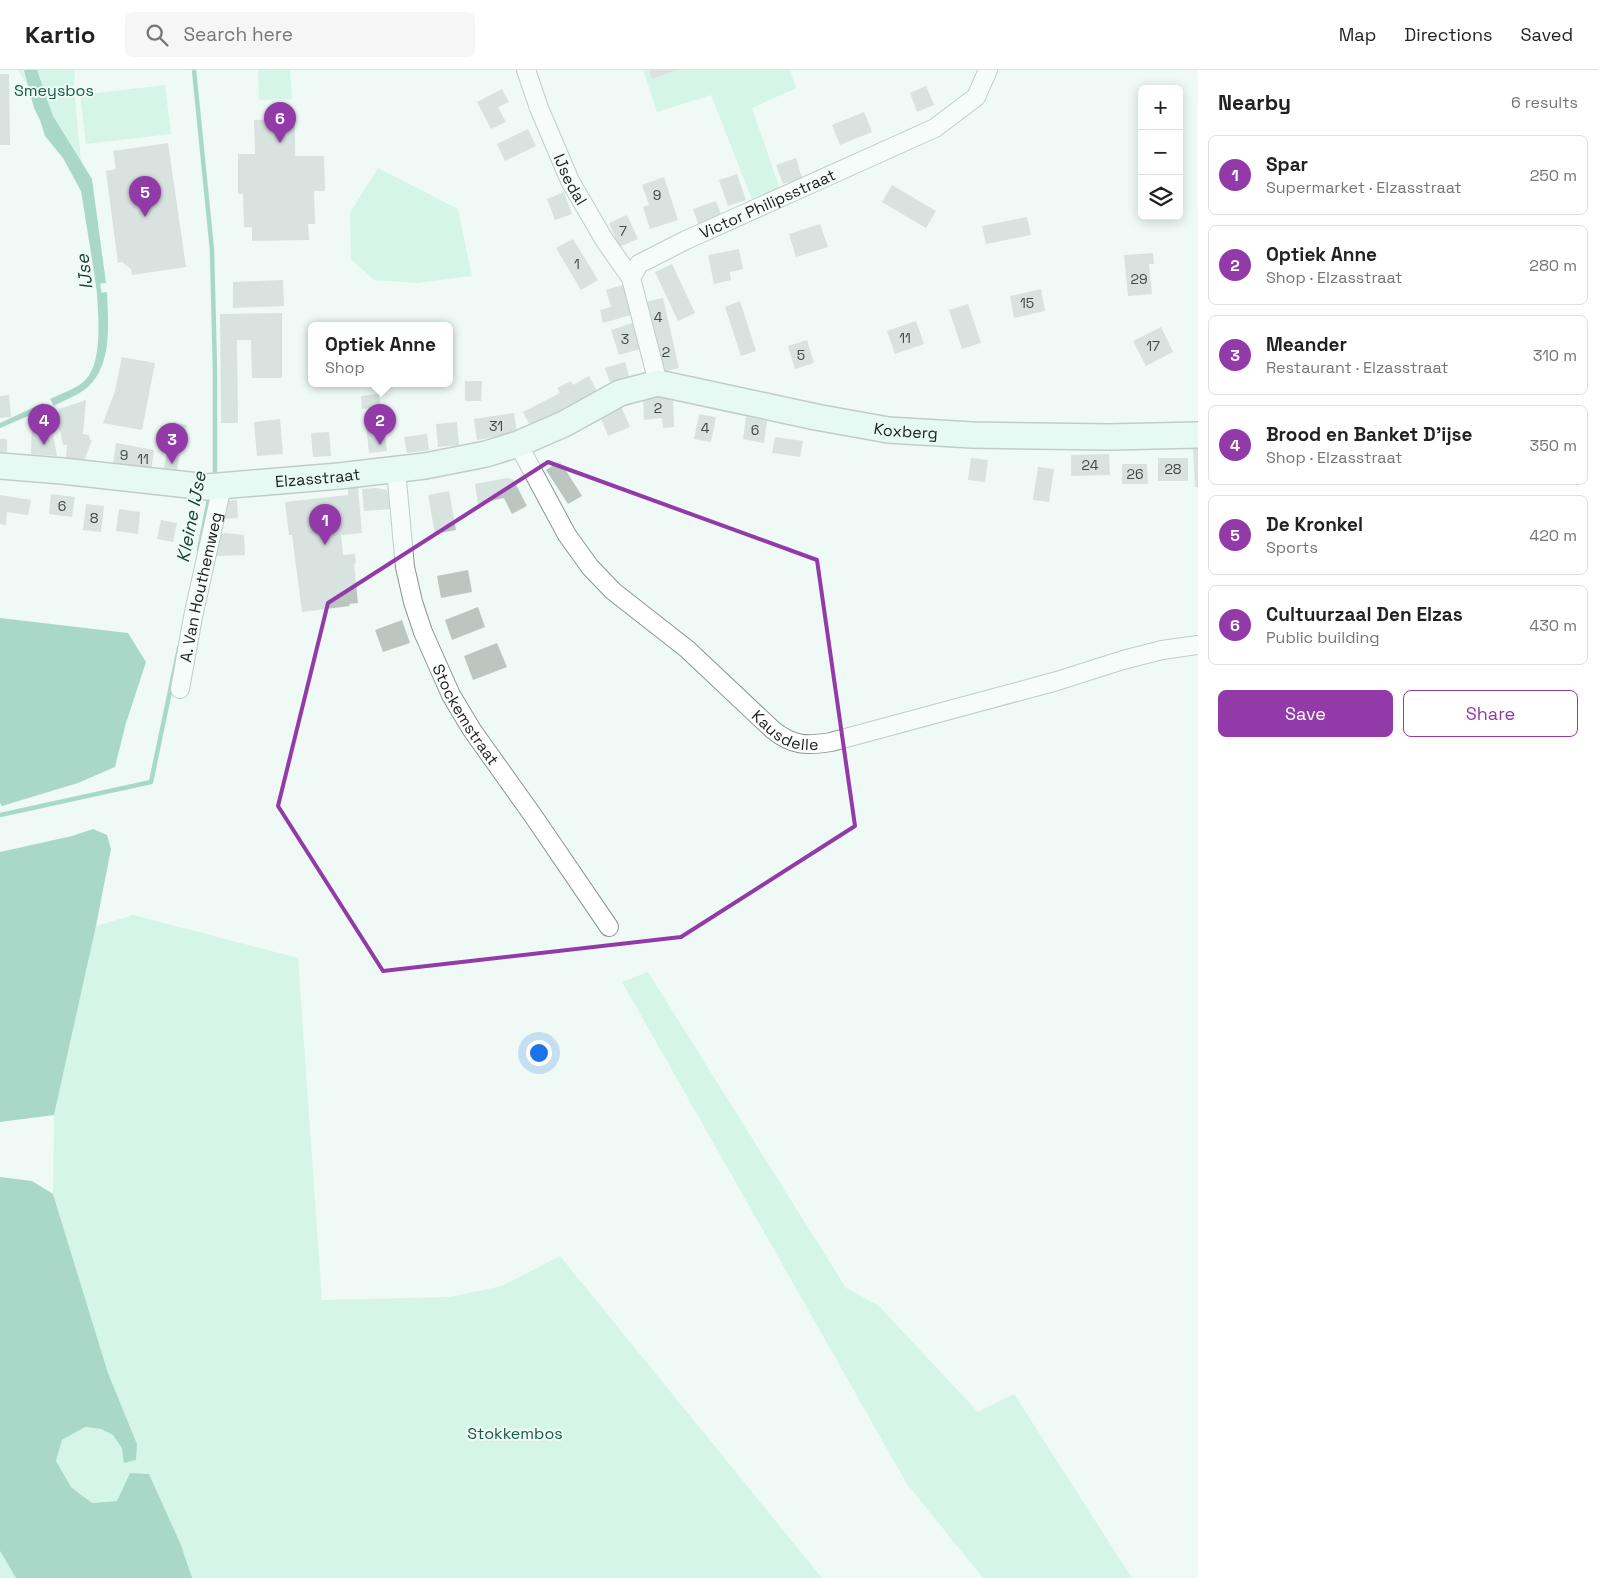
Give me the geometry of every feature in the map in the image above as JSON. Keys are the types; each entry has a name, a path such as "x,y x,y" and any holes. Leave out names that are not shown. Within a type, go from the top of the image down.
{"street":[{"name":"IJsedal","path":"526,70 538,108 570,181 605,241 631,278"},
{"name":"Victor Philipsstraat","path":"631,278 639,264 679,244 936,128 976,97 988,70"},
{"path":"631,278 658,383"},
{"name":"Koxberg","path":"620,393 658,383 816,417 888,430 972,435 1110,437 1198,435"},
{"name":"Elzasstraat","path":"0,466 216,487 396,470 458,461 518,444 564,424 620,393"},
{"name":"Kausdelle","path":"518,444 567,535 596,573 613,591 687,649 773,730 784,739 801,745 830,742 1057,682 1123,660 1162,650 1198,645"},
{"name":"Stockemstraat","path":"396,470 405,567 413,602 423,632 451,695 472,730 609,927"},
{"name":"A. Van Houthemweg","path":"180,689 216,487"}],"highlighted area":[{"path":"548,462 817,560 855,826 681,937 383,971 278,806 328,603"}],"green space":[{"name":"Smeysbos","path":"18,70 75,70 74,88 82,172"},
{"path":"258,70 290,70 292,99 259,100"},
{"path":"643,70 790,70 796,88 752,108 780,189 753,202 711,95 657,112"},
{"path":"165,85 171,134 86,144 80,95"},
{"path":"378,168 458,209 472,276 417,283 374,280 351,259 350,213"},
{"name":"Stokkembos","path":"133,915 298,958 322,1300 449,1297 502,1286 560,1256 822,1578 192,1578 181,1545 149,1475 117,1501 92,1503 71,1487 56,1461 62,1440 85,1427 101,1429 113,1435 123,1448 137,1444 108,1373 53,1194 54,1115 96,926"},
{"path":"648,972 846,1288 878,1305 978,1412 1014,1394 1132,1578 983,1578 907,1484 622,982"},
{"path":"0,1551 16,1578 0,1578"}],"shaded area":[{"path":"24,70 37,70 53,116 92,179 106,283 96,284 81,191 63,158 45,136 34,108"},
{"path":"107,292 108,329 102,366 88,387 54,406 50,399 82,383 89,376 94,366 98,341 97,293"},
{"path":"43,403 47,408 0,428 0,423"},
{"path":"0,618 128,633 146,662 126,723 115,767 78,783 2,806 0,803"},
{"path":"93,829 107,835 111,849 54,1115 0,1122 0,852 72,836"},
{"path":"0,1177 32,1181 53,1194 108,1373 137,1444 136,1460 124,1463 122,1448 113,1435 101,1429 85,1427 62,1440 56,1461 71,1487 92,1503 117,1501 130,1473 149,1474 181,1545 192,1578 16,1578 0,1551"}],"building":[{"path":"649,70 676,70 652,79"},
{"path":"0,74 9,74 10,145 0,145"},
{"path":"926,86 934,105 917,112 910,93"},
{"path":"502,89 509,102 498,107 506,122 491,129 477,102"},
{"path":"864,112 872,132 840,145 832,125"},
{"path":"295,119 295,156 324,156 325,191 314,191 315,224 308,224 309,240 252,241 252,227 244,227 243,194 238,194 238,154 255,154 254,120"},
{"path":"528,129 536,146 505,161 497,144"},
{"path":"168,143 186,267 132,275 131,269 122,262 118,263 106,171 116,169 113,151"},
{"path":"796,158 802,178 783,184 776,165"},
{"path":"737,174 746,200 728,206 719,180"},
{"path":"664,177 678,220 650,229 643,207 649,205 642,185"},
{"path":"892,185 936,211 926,228 882,202"},
{"path":"564,192 572,214 555,220 547,199"},
{"path":"716,201 722,217 699,226 693,209"},
{"path":"627,215 638,239 619,247 609,223"},
{"path":"1027,217 1031,235 986,244 982,226"},
{"path":"820,224 828,247 796,257 789,234"},
{"path":"573,239 598,280 581,290 556,248"},
{"path":"739,249 743,269 730,272 731,280 714,284 708,255"},
{"path":"1153,253 1154,264 1149,264 1152,294 1128,296 1124,255"},
{"path":"672,264 695,313 678,321 655,272"},
{"path":"283,280 284,306 233,308 233,282"},
{"path":"623,285 631,315 603,323 600,310 611,307 606,290"},
{"path":"1041,289 1045,311 1014,318 1010,296"},
{"path":"663,298 679,368 661,372 645,302"},
{"path":"740,301 756,351 741,356 725,307"},
{"path":"968,304 981,343 962,349 949,310"},
{"path":"282,313 282,378 252,378 251,340 237,340 238,423 221,423 220,314"},
{"path":"916,321 924,344 895,354 887,331"},
{"path":"632,323 640,349 619,355 611,330"},
{"path":"1161,327 1173,352 1146,366 1133,341"},
{"path":"807,340 814,363 795,369 788,346"},
{"path":"122,357 155,363 142,430 103,423 115,391"},
{"path":"625,362 630,380 611,386 605,368"},
{"path":"589,376 598,393 532,429 523,412 560,393 557,388 571,381 573,385"},
{"path":"465,381 482,381 481,401 465,401"},
{"path":"379,394 381,407 362,409 361,396"},
{"path":"9,395 11,417 0,418 0,396"},
{"path":"673,396 674,427 663,428 662,418 644,420 643,398"},
{"path":"86,400 83,434 89,435 90,440 92,440 84,461 66,459 67,445 63,445 57,426 59,409"},
{"path":"621,406 630,427 608,436 600,416"},
{"path":"49,413 57,456 31,454 32,420"},
{"path":"514,413 517,433 477,440 474,419"},
{"path":"699,414 716,417 711,442 694,439"},
{"path":"746,417 767,421 764,443 743,439"},
{"path":"280,419 283,454 257,456 254,422"},
{"path":"383,421 387,451 369,453 366,424"},
{"path":"173,422 187,425 176,473 163,472"},
{"path":"457,422 459,445 438,447 436,424"},
{"path":"329,432 331,456 313,457 311,433"},
{"path":"427,434 429,450 407,453 404,437"},
{"path":"775,437 803,441 800,457 772,453"},
{"path":"0,439 7,439 7,452 0,452"},
{"path":"116,443 154,450 151,471 113,464"},
{"path":"1193,447 1198,447 1198,487 1195,487"},
{"path":"1109,454 1110,475 1071,476 1071,455"},
{"path":"971,458 988,460 985,482 968,480"},
{"path":"1158,458 1188,458 1188,481 1158,481"},
{"path":"560,461 582,496 568,504 546,470"},
{"path":"1122,464 1147,464 1148,484 1122,484"},
{"path":"1038,467 1054,469 1049,502 1033,500"},
{"path":"507,478 513,479 527,506 512,514 504,498 478,504 475,484"},
{"path":"358,487 362,533 341,535 343,555 355,554 356,563 354,564 358,603 349,604 350,606 302,612 292,535 289,535 285,502 348,495 348,488"},
{"path":"376,488 387,490 392,509 364,511 362,489"},
{"path":"449,491 456,530 435,534 428,495"},
{"path":"51,494 75,497 72,517 49,514"},
{"path":"0,495 31,500 28,515 7,512 6,525 0,524"},
{"path":"237,500 238,518 225,519 224,501"},
{"path":"86,504 104,506 101,532 83,530"},
{"path":"119,509 140,512 138,534 116,531"},
{"path":"161,520 177,523 173,542 157,539"},
{"path":"225,533 244,535 245,555 217,556 217,536"},
{"path":"468,570 472,592 441,598 437,576"},
{"path":"478,607 485,627 452,640 445,620"},
{"path":"402,620 410,643 383,652 375,630"},
{"path":"497,643 507,667 473,680 464,656"}],"waterway":[{"name":"Kleine IJse","path":"194,70 212,250 215,372 214,479"},
{"name":"IJse","path":"97,278 100,298"},
{"name":"Kleine IJse","path":"199,550 210,494"},
{"name":"Kleine IJse","path":"0,815 151,782 179,648"}],"place":[{"name":"Cultuurzaal Den Elzas","path":"280,143"},
{"name":"De Kronkel","path":"145,217"},
{"name":"Brood en Banket D'ijse","path":"44,445"},
{"name":"Optiek Anne","path":"380,445"},
{"name":"Meander","path":"172,464"},
{"name":"Spar","path":"325,545"}]}
